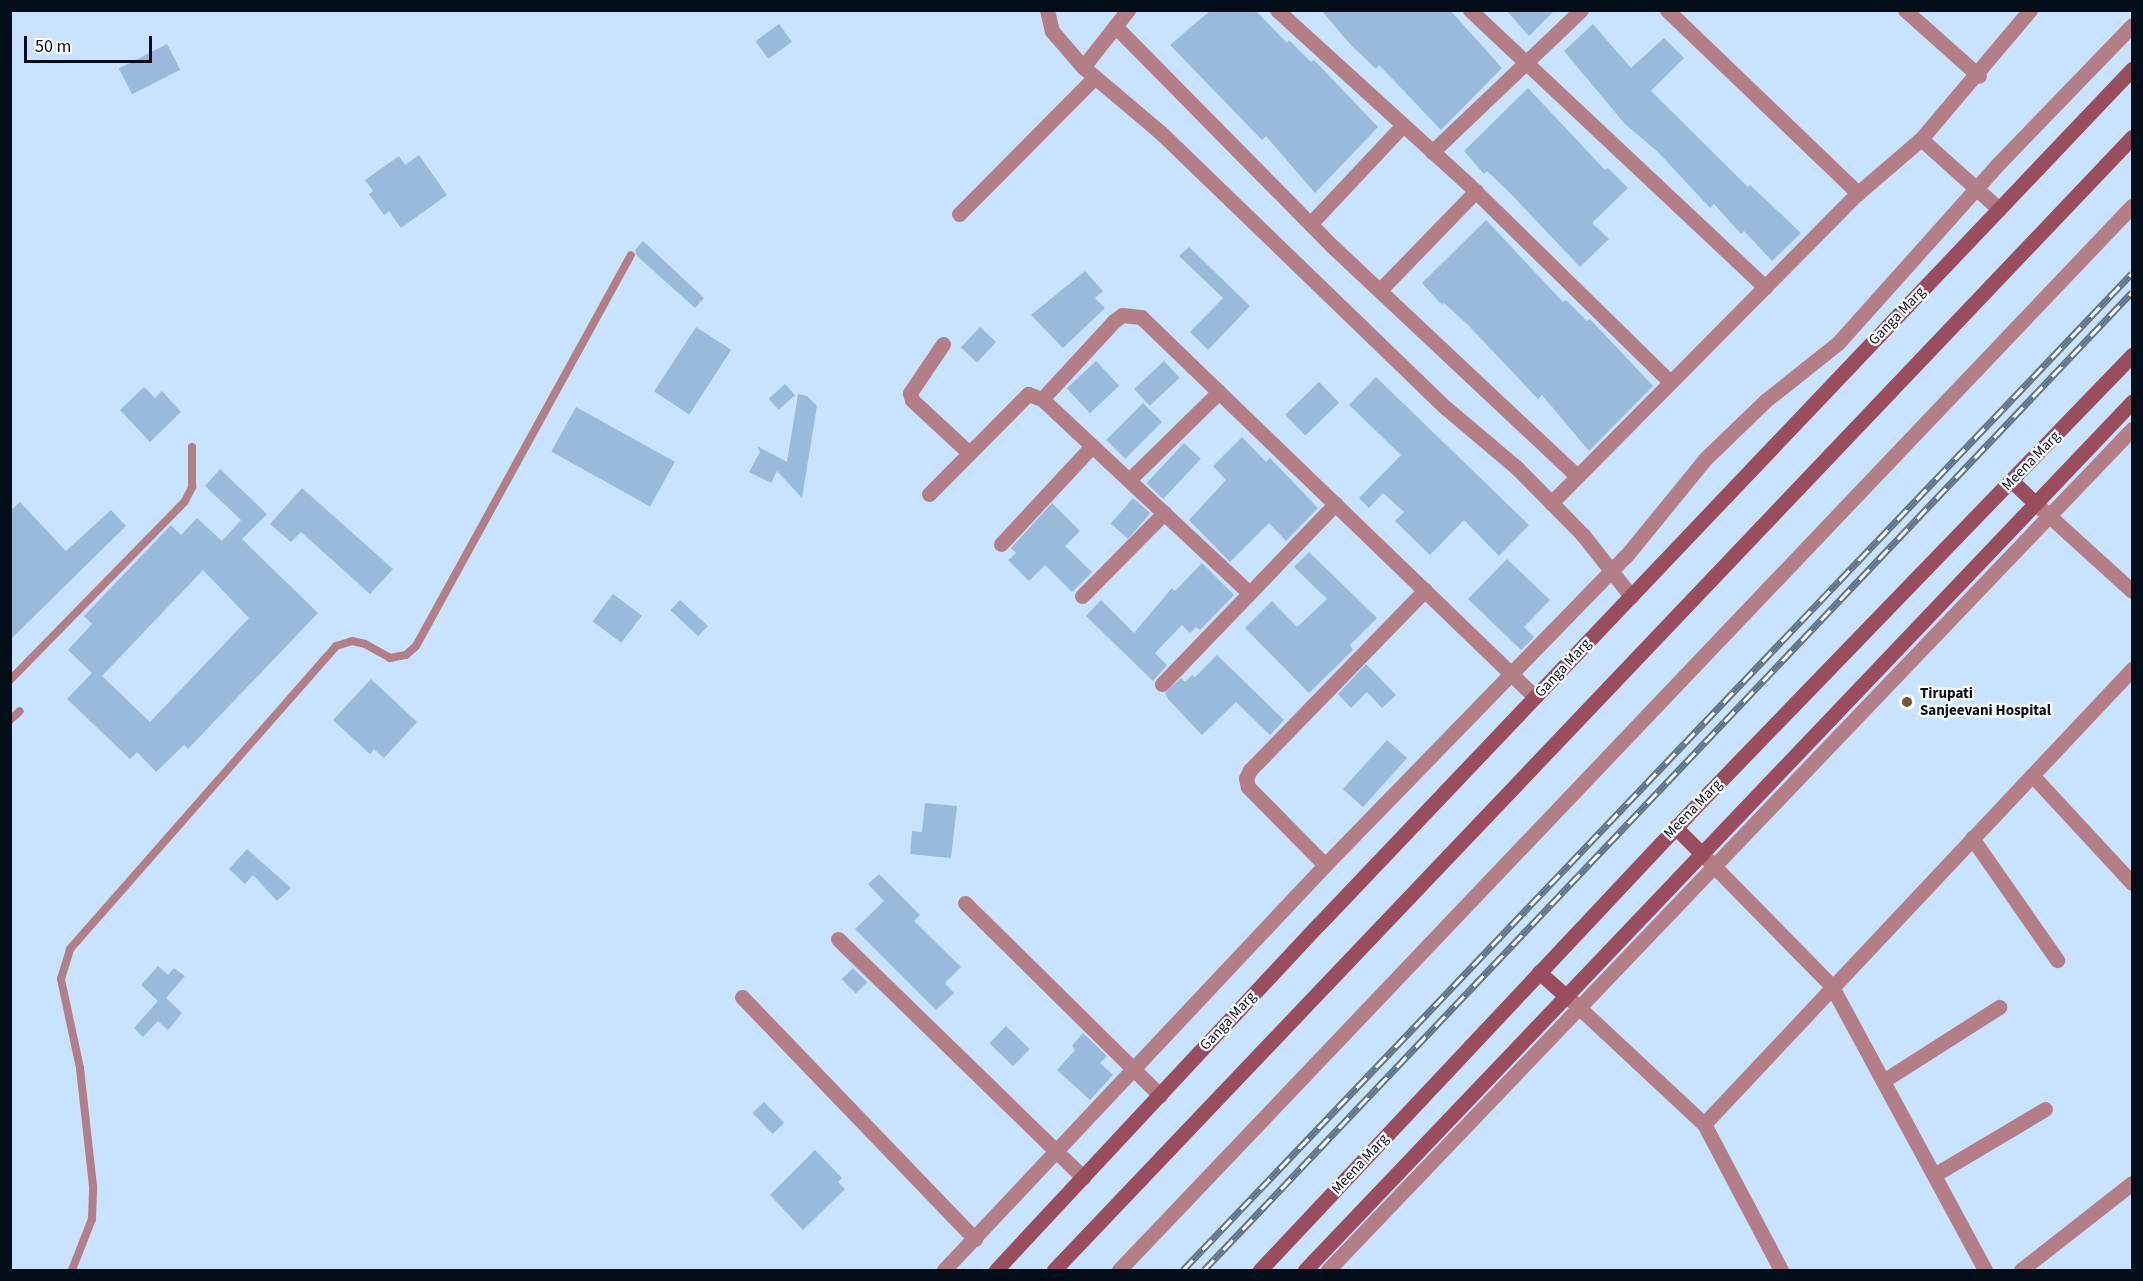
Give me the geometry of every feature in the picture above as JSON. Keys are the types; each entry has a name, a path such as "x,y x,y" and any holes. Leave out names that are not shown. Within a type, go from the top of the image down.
{"street":[{"path":"1047,10 1052,31 1089,72 1160,132 1446,408 1551,503 1631,596"},
{"path":"958,214 1089,72 1115,26 1128,10"},
{"path":"1277,10 1476,191 1669,381"},
{"path":"1470,10 1765,286"},
{"path":"1432,152 1581,10"},
{"path":"1666,10 1858,193"},
{"path":"1905,10 1978,76"},
{"path":"1551,503 1669,381 1858,193 1921,139 1978,76 2030,10"},
{"path":"944,1270 1325,865 1513,675 1610,569 1626,556 1705,459 1766,401 1838,343 1976,188 2133,25"},
{"path":"1115,26 1311,223 1577,476"},
{"name":"Ganga Marg","path":"996,1270 1535,697 2133,69"},
{"path":"1311,223 1403,125"},
{"path":"1053,1270 2133,137"},
{"path":"1921,139 1999,209"},
{"path":"1380,290 1476,191"},
{"path":"1119,1270 2133,206"},
{"path":"1042,399 1114,321 1132,315 1141,317 1535,697"},
{"path":"943,344 910,393 912,400 969,453"},
{"name":"Meena Marg","path":"1260,1270 1675,827 2133,355"},
{"path":"1129,480 1220,392"},
{"path":"929,494 1028,394 1042,399 1249,593"},
{"path":"1305,1270 2133,402"},
{"path":"1328,1270 2133,429"},
{"path":"1001,544 1092,446"},
{"path":"2012,481 2133,591"},
{"path":"1162,684 1335,504"},
{"path":"1082,596 1164,513"},
{"path":"1325,865 1248,787 1246,778 1250,770 1425,590"},
{"path":"1704,1124 1831,985 2133,669"},
{"path":"2032,775 2133,883"},
{"path":"1675,827 1831,985 1985,1270"},
{"path":"1972,838 2057,960"},
{"path":"965,903 1160,1095"},
{"path":"838,939 1083,1177"},
{"path":"1539,972 1704,1124 1781,1270"},
{"path":"742,998 975,1239"},
{"path":"1882,1081 1999,1007"},
{"path":"1934,1175 2045,1108"},
{"path":"2021,1270 2133,1183"}],"lane":[{"path":"72,1270 92,1219 93,1186 80,1068 62,979 70,949 336,646 352,641 365,644 390,658 406,655 416,646 631,255"},
{"path":"10,680 185,501 192,487 192,447"},
{"path":"10,720 20,711"}],"building":[{"path":"1211,10 1255,10 1287,43 1289,40 1311,62 1314,60 1378,127 1315,193 1266,136 1262,140 1170,45"},
{"path":"1321,10 1450,10 1502,68 1441,130 1379,65 1376,69 1350,44"},
{"path":"1506,10 1555,10 1529,36"},
{"path":"779,24 792,42 768,59 756,41"},
{"path":"1593,24 1631,68 1664,38 1684,58 1651,91 1748,187 1750,185 1801,233 1772,261 1744,231 1741,234 1714,204 1710,208 1658,152 1625,124 1564,51"},
{"path":"167,44 180,70 132,94 119,69"},
{"path":"1528,88 1605,170 1608,168 1628,188 1592,223 1609,239 1580,267 1510,193 1487,171 1484,174 1464,151"},
{"path":"419,155 447,195 401,228 389,211 384,215 369,194 373,191 365,180 399,156 405,165"},
{"path":"1486,220 1563,302 1566,300 1587,321 1590,319 1653,386 1589,451 1542,395 1538,399 1468,325 1444,303 1442,305 1422,283"},
{"path":"643,241 704,298 695,308 637,256 635,250"},
{"path":"1189,247 1250,306 1208,350 1190,332 1223,298 1179,256"},
{"path":"1085,271 1103,291 1095,298 1105,308 1063,348 1031,315"},
{"path":"696,327 731,350 689,414 654,392"},
{"path":"980,327 996,342 977,362 961,347"},
{"path":"1096,361 1119,386 1090,413 1067,388"},
{"path":"1164,361 1180,378 1150,406 1134,389"},
{"path":"1376,377 1529,525 1499,556 1464,520 1430,555 1395,521 1404,512 1383,493 1369,508 1359,498 1401,455 1349,405"},
{"path":"1319,382 1339,403 1305,436 1285,415"},
{"path":"785,384 795,395 779,410 769,399"},
{"path":"144,387 155,398 162,391 181,412 150,442 120,410"},
{"path":"798,394 807,396 817,406 802,498 777,471 771,483 749,472 760,452 757,446 787,462"},
{"path":"1143,403 1162,422 1125,459 1106,440"},
{"path":"576,407 675,462 650,506 551,452"},
{"path":"1242,437 1266,462 1270,458 1318,508 1286,541 1269,523 1230,562 1189,520 1226,480 1213,466"},
{"path":"1184,443 1201,459 1163,499 1146,483"},
{"path":"220,469 267,514 242,539 318,613 188,749 184,745 156,772 137,752 130,759 67,699 92,673 68,650 92,624 84,616 171,525 181,535 197,518 222,541 241,520 205,486","holes":["203,570 249,618 150,722 102,676"]},
{"path":"302,488 393,569 370,594 301,532 291,542 270,524"},
{"path":"1133,498 1150,513 1128,539 1111,524"},
{"path":"20,502 66,551 111,510 126,526 10,640 10,511"},
{"path":"1052,503 1080,531 1065,546 1092,572 1072,592 1045,565 1029,581 1008,560 1016,553 1011,548"},
{"path":"1309,552 1377,618 1350,645 1353,650 1309,693 1245,628 1272,601 1297,627 1327,599 1294,567"},
{"path":"1507,559 1550,600 1524,627 1534,637 1521,650 1468,599"},
{"path":"1202,563 1234,595 1200,630 1196,627 1190,633 1182,625 1155,653 1167,665 1153,681 1086,616 1101,600 1134,633 1172,588 1175,591"},
{"path":"613,594 642,616 621,643 593,621"},
{"path":"680,600 708,626 698,636 670,610"},
{"path":"1217,655 1284,720 1270,735 1236,702 1202,735 1168,699 1165,693 1181,678 1185,682 1192,675 1195,677"},
{"path":"1366,664 1396,695 1382,708 1367,692 1351,708 1338,694"},
{"path":"371,679 417,722 384,758 374,749 370,754 333,720"},
{"path":"1387,740 1407,758 1363,807 1343,789"},
{"path":"925,803 957,806 951,858 910,854 912,831 922,832"},
{"path":"247,849 291,888 277,901 253,875 245,884 229,869"},
{"path":"879,874 920,915 914,921 961,967 945,983 954,993 936,1010 855,929 884,901 868,884"},
{"path":"158,966 168,975 174,968 185,976 166,998 182,1013 168,1030 158,1021 143,1037 134,1028 158,1001 141,985"},
{"path":"853,968 867,982 856,993 842,979"},
{"path":"1006,1026 1030,1049 1013,1066 989,1043"},
{"path":"1083,1033 1107,1056 1100,1063 1113,1075 1090,1100 1057,1070 1075,1050 1072,1046"},
{"path":"764,1102 784,1123 773,1134 752,1113"},
{"path":"815,1150 842,1178 838,1182 845,1189 803,1230 770,1195"}],"railway":[{"path":"1183,1270 2132,273"},
{"path":"1204,1270 2132,292"}],"place":[{"name":"Tirupati Sanjeevani Hospital","path":"1907,702"}]}
